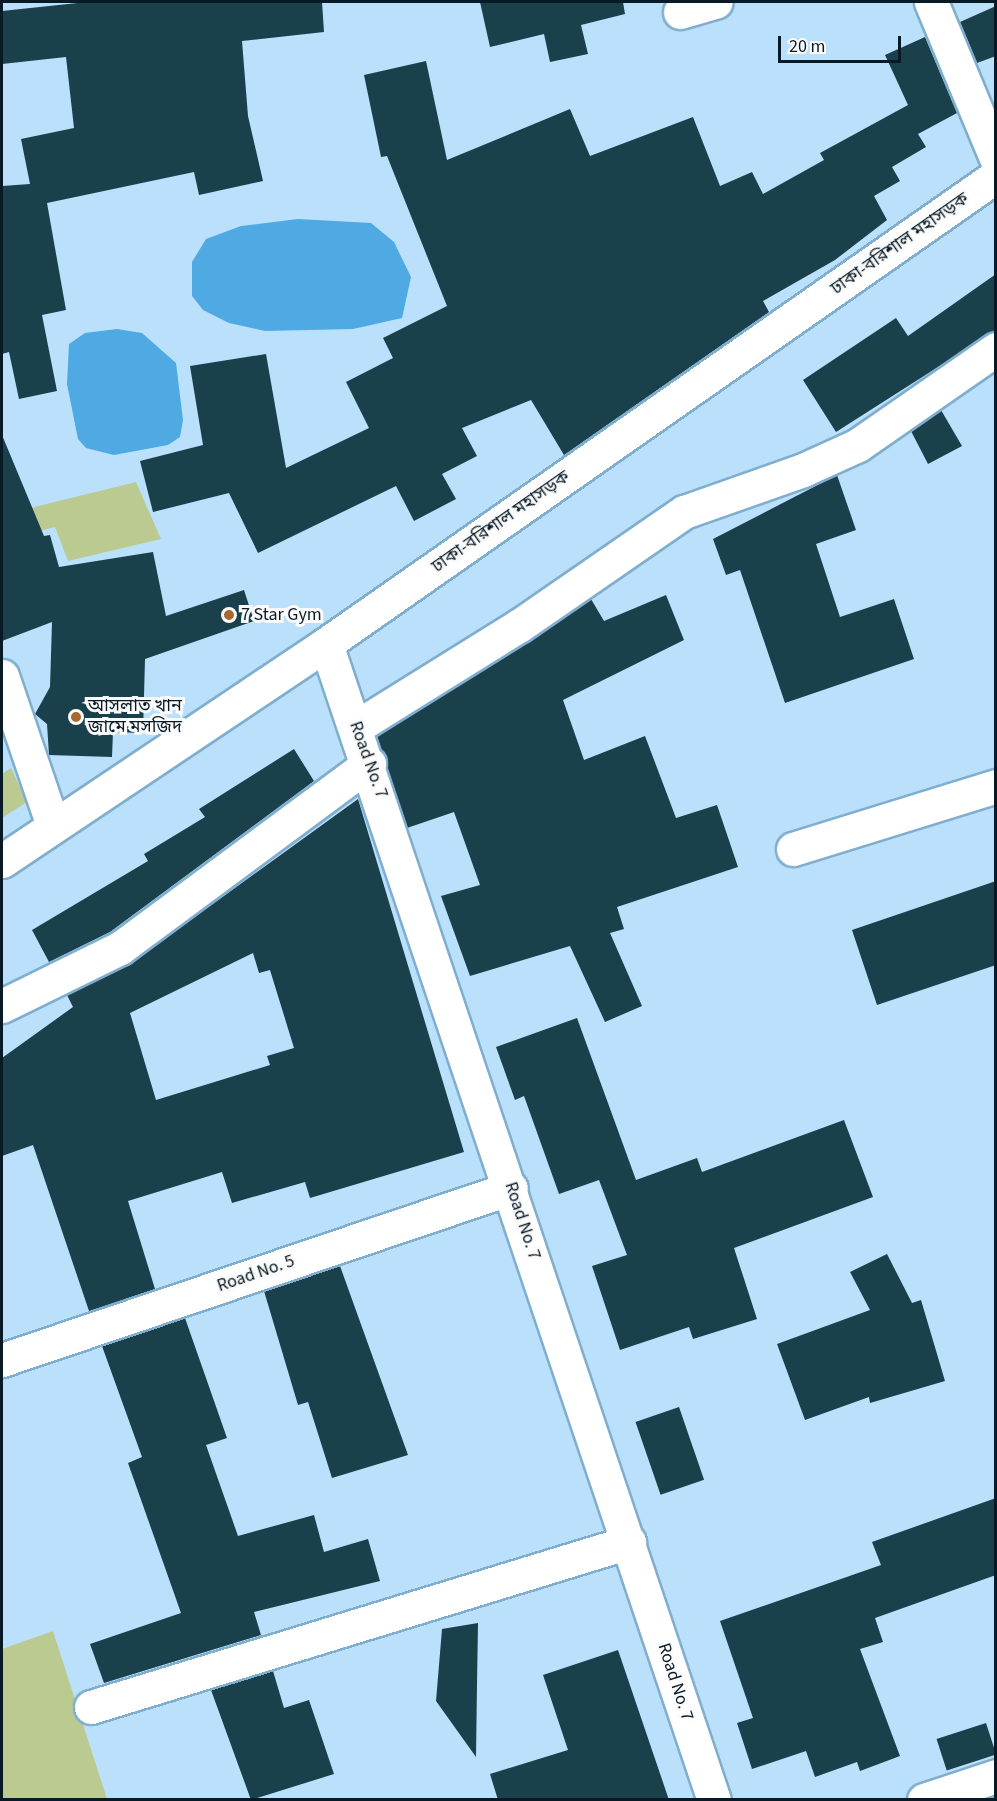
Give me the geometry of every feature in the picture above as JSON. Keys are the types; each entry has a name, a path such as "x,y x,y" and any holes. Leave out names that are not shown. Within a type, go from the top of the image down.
{"main road":[{"path":"680,12 716,2"},
{"path":"931,2 996,158"},
{"name":"ঢাকা-বরিশাল মহাসড়ক","path":"2,861 326,644 996,176"},
{"path":"356,727 520,625 684,512 803,470 858,445 993,358"},
{"name":"Road No. 7","path":"326,644 369,764 714,1800"},
{"path":"2,676 53,826"},
{"path":"2,1006 120,948 369,764"},
{"path":"793,849 996,786"},
{"name":"Road No. 5","path":"2,1360 511,1188"},
{"path":"91,1707 629,1542"},
{"path":"924,1800 996,1776"}],"green space":[{"path":"136,482 161,539 68,561 55,527 2,541 2,515"},
{"path":"11,768 27,802 2,818 2,774"},
{"path":"53,1631 107,1799 2,1799 2,1649"}],"water":[{"path":"298,219 371,223 394,242 411,277 402,318 353,329 265,331 229,323 203,310 192,296 192,262 206,239 241,226"},
{"path":"117,329 142,333 176,363 183,420 180,437 168,445 114,455 86,448 78,439 67,384 69,344 85,333"}],"building":[{"path":"87,2 322,2 324,32 242,41 248,116 263,181 199,195 194,172 47,203 66,310 42,315 57,391 19,399 9,352 2,354 2,186 30,184 21,139 74,128 66,57 2,64 2,11"},
{"path":"480,2 623,2 625,14 581,25 588,54 550,62 544,34 490,47"},
{"path":"996,6 996,56 977,63 960,22"},
{"path":"925,37 957,113 918,134 926,147 892,167 900,181 874,196 887,220 835,260 763,301 769,312 564,455 531,400 462,428 477,456 442,474 456,499 414,521 396,486 258,553 229,493 153,512 140,461 203,445 190,366 266,354 286,468 369,428 346,382 393,358 383,338 447,306 387,156 381,157 364,75 426,61 447,160 570,109 590,156 693,117 720,186 752,172 763,194 824,160 820,153 908,105 885,55"},
{"path":"996,274 996,330 836,432 803,380 896,318 908,336"},
{"path":"941,410 962,446 928,464 911,431"},
{"path":"2,435 44,536 50,535 59,567 153,552 166,616 244,590 254,621 145,659 143,733 113,732 112,757 49,755 47,724 35,714 50,687 52,622 2,641"},
{"path":"837,475 856,530 816,544 840,617 894,599 914,659 785,703 740,570 726,575 713,539"},
{"path":"666,595 684,640 563,700 584,760 645,736 676,818 717,805 738,867 617,907 624,929 610,933 642,1006 605,1022 570,946 470,976 441,896 480,885 454,812 407,828 377,736 591,599 604,621"},
{"path":"294,749 314,781 110,932 49,962 32,930 148,861 144,854 205,817 199,809"},
{"path":"358,799 464,1152 310,1198 305,1182 232,1203 222,1172 128,1201 155,1289 89,1311 33,1145 2,1156 2,1058 73,1007 67,995 131,963","holes":["253,953 259,973 270,970 294,1048 267,1056 270,1065 156,1100 130,1013"]},
{"path":"996,881 996,965 877,1005 852,930"},
{"path":"577,1018 636,1180 697,1158 702,1172 844,1120 873,1197 734,1248 757,1319 693,1339 689,1327 620,1350 592,1266 627,1255 599,1180 559,1194 524,1096 515,1100 496,1047"},
{"path":"887,1254 912,1303 921,1300 945,1381 870,1403 869,1397 805,1420 777,1344 870,1310 850,1272"},
{"path":"340,1266 408,1455 332,1478 308,1402 298,1405 264,1291"},
{"path":"185,1318 227,1438 206,1445 238,1536 314,1515 324,1552 368,1539 380,1581 254,1612 261,1635 104,1683 90,1644 181,1613 128,1463 142,1457 102,1346"},
{"path":"679,1407 704,1480 661,1495 636,1422"},
{"path":"996,1498 996,1575 875,1618 883,1642 860,1649 900,1756 860,1771 857,1762 815,1777 806,1751 752,1769 737,1723 753,1718 720,1621 881,1565 872,1542"},
{"path":"478,1623 476,1757 436,1701 442,1629"},
{"path":"618,1650 669,1800 498,1800 490,1774 568,1750 543,1675"},
{"path":"273,1671 284,1708 309,1700 334,1774 251,1800 211,1690"},
{"path":"986,1723 996,1754 947,1770 937,1739"}],"place":[{"name":"7 Star Gym","path":"229,615"},
{"name":"আসলাত খান জামে মসজিদ","path":"76,717"}]}
